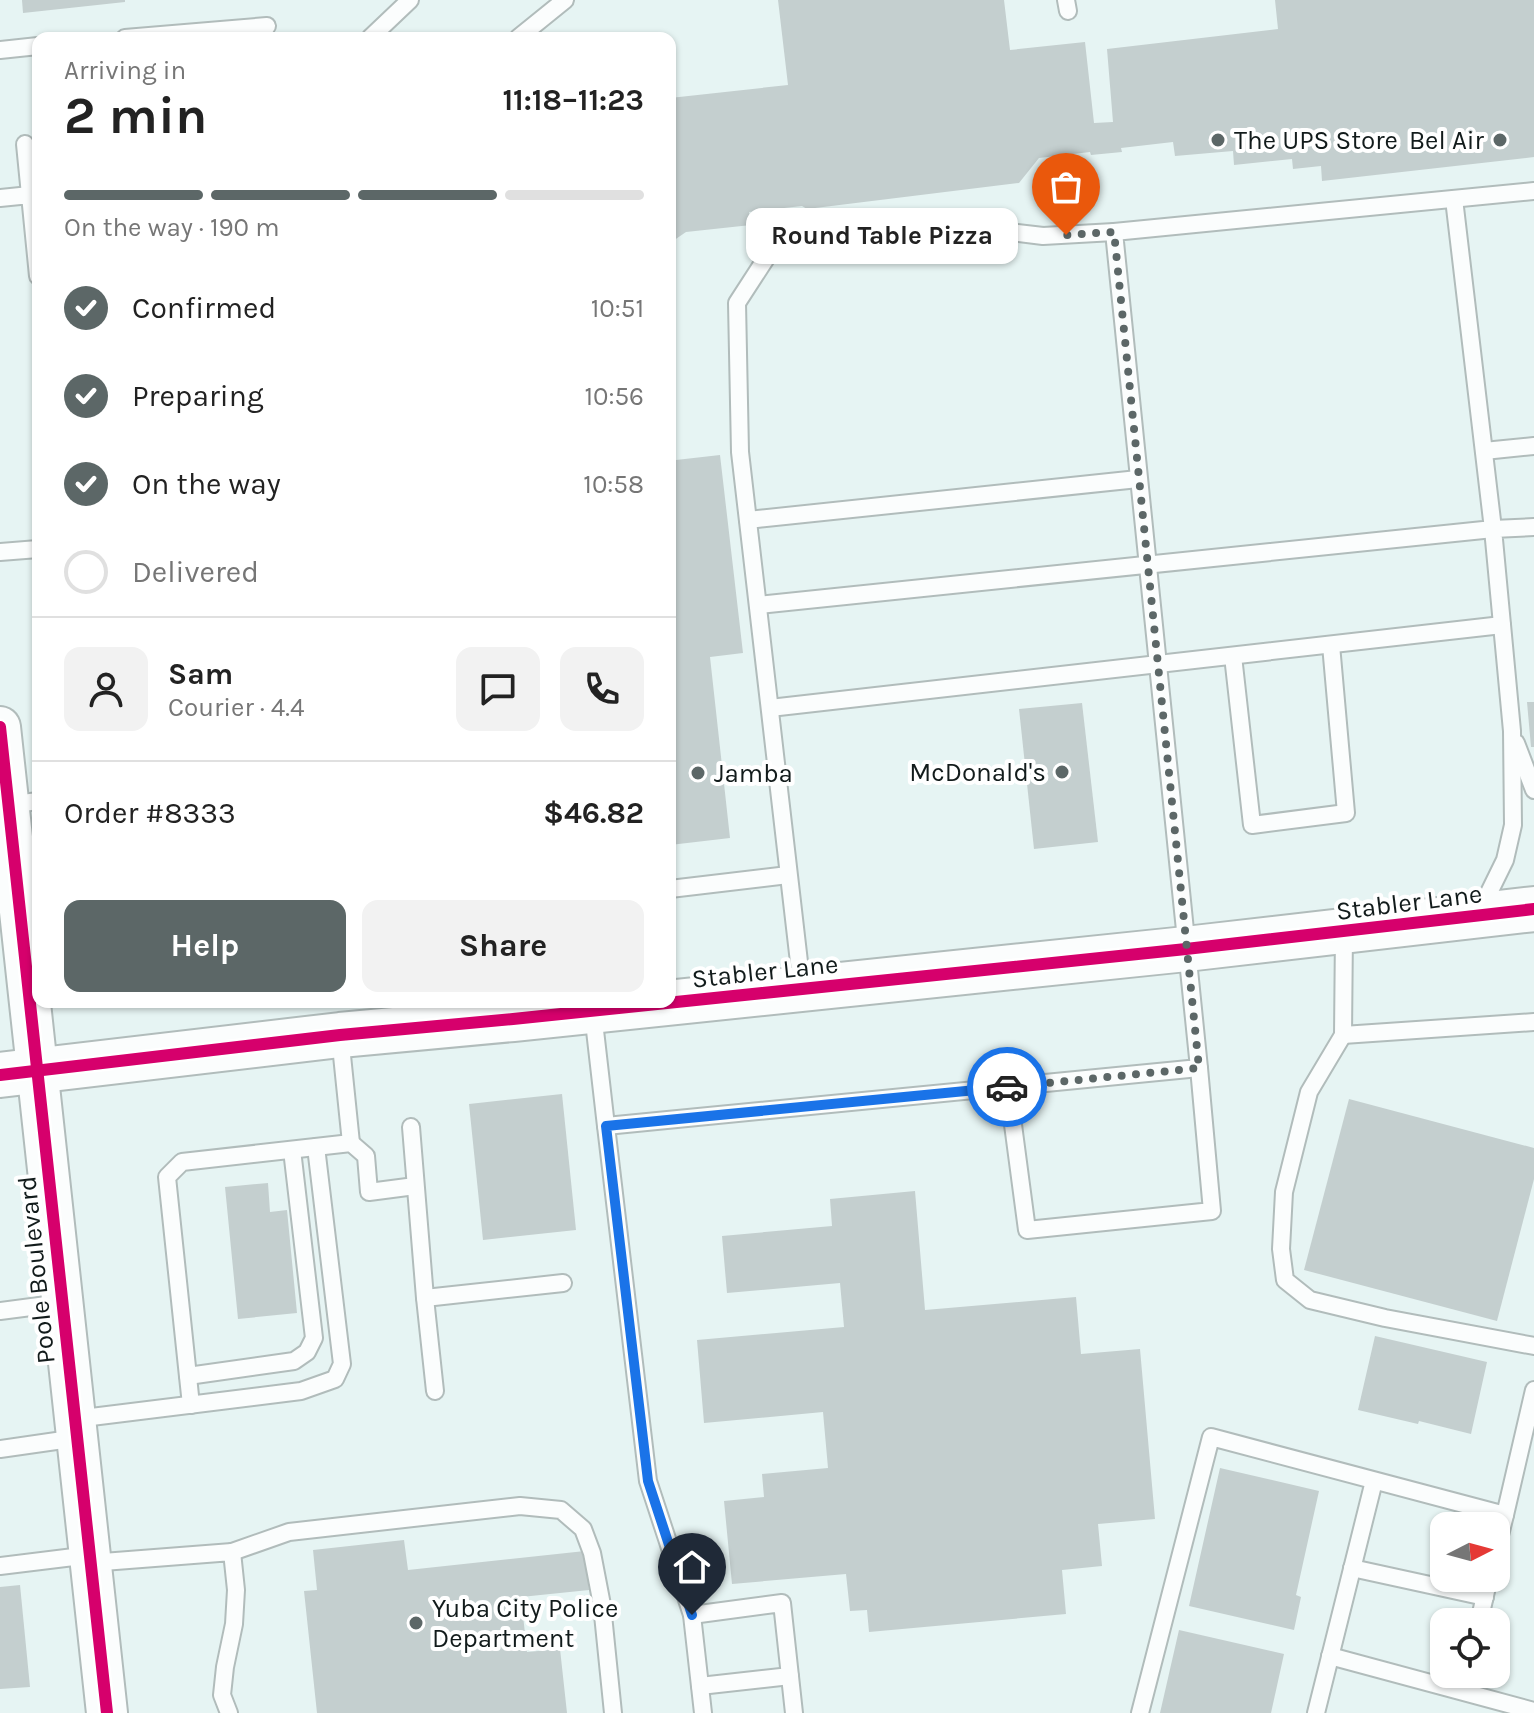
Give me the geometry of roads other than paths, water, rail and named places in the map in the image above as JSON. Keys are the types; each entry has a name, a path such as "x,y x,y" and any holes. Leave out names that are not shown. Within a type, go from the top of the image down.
{"main road":[{"name":"Stabler Lane","path":"676,1002 1534,909"},
{"name":"Stabler Lane","path":"18,1072 340,1035 512,1011 622,1008"}],"street":[{"name":"Poole Boulevard","path":"0,727 14,812 18,1072 62,1303 107,1713"}],"lane":[{"path":"376,32 410,0"},
{"path":"525,32 565,0"},
{"path":"196,32 267,26"},
{"path":"0,50 32,47"},
{"path":"25,144 32,215"},
{"path":"802,989 740,452 737,303 772,249 833,231 915,224 1043,236 1114,232 1534,191"},
{"path":"0,198 30,195"},
{"path":"1454,199 1493,529 1512,731 1513,825 1505,860 1477,916"},
{"path":"1008,1087 1027,1230 1212,1211 1114,232"},
{"path":"1484,451 1534,446"},
{"path":"748,520 1138,479"},
{"path":"758,605 1534,527"},
{"path":"0,552 32,549"},
{"path":"770,708 1502,625"},
{"path":"1233,656 1252,825 1346,813 1331,645"},
{"path":"1512,731 1533,785"},
{"path":"676,888 788,875"},
{"path":"1344,931 1343,1035 1309,1092 1284,1192 1281,1249 1285,1280 1310,1300 1385,1318 1534,1346"},
{"path":"593,1011 648,1481 692,1615 703,1713"},
{"path":"1343,1035 1534,1022"},
{"path":"340,1035 351,1143 366,1156 369,1192 415,1186"},
{"path":"606,1126 1199,1068"},
{"path":"411,1127 435,1391"},
{"path":"191,1405 167,1177 182,1162 351,1143"},
{"path":"0,1449 76,1428 191,1405 301,1391 335,1379 342,1364 316,1147"},
{"path":"188,1376 294,1361 307,1352 314,1338 292,1150"},
{"path":"425,1298 563,1283"},
{"path":"0,1311 62,1303"},
{"path":"1506,1512 1534,1390"},
{"path":"1140,1713 1211,1437 1493,1512"},
{"path":"1316,1713 1374,1481"},
{"path":"0,1566 232,1552 289,1532 520,1506 561,1510 583,1529 592,1553 602,1605 613,1713"},
{"path":"229,1713 222,1695 234,1624 236,1590 232,1552"},
{"path":"1352,1568 1485,1597"},
{"path":"1482,1608 1486,1592"},
{"path":"692,1615 782,1603 794,1713"},
{"path":"1330,1656 1534,1711"},
{"path":"700,1686 790,1676"},
{"path":"1463,1692 1464,1688"}],"place":[{"name":"The UPS Store","path":"1218,140"},
{"name":"Bel Air","path":"1500,140"},
{"name":"Round Table Pizza","path":"1066,235"},
{"name":"McDonald's","path":"1062,772"},
{"name":"Jamba","path":"698,773"},
{"name":"Yuba City Police Department","path":"416,1623"}]}
